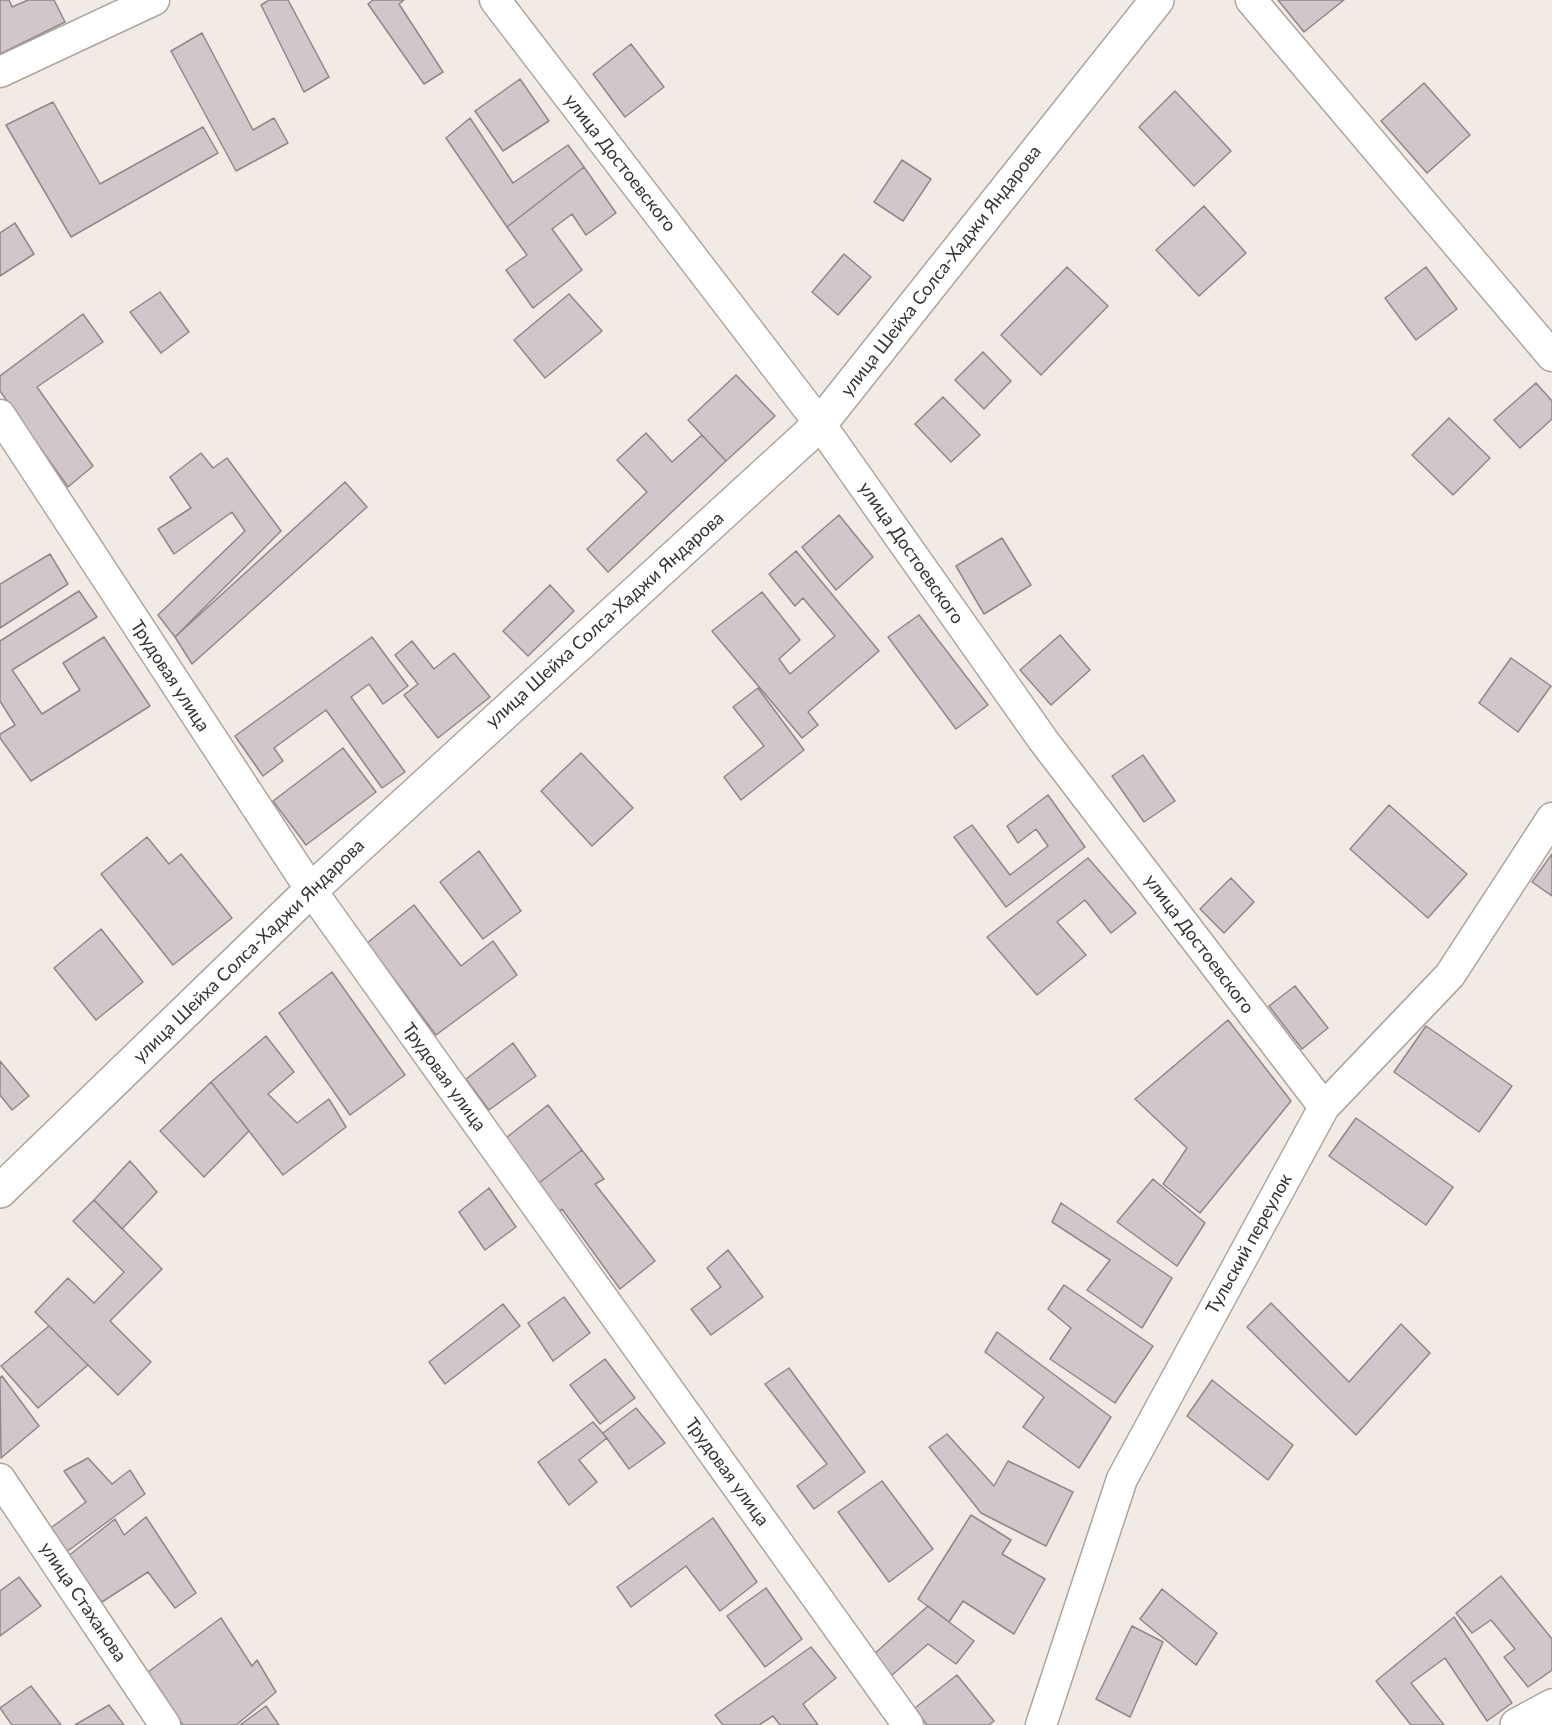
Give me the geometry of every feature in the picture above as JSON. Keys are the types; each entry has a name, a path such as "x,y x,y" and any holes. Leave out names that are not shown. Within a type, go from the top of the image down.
{"main road":[{"name":"улица Шейха Солса-Хаджи Яндарова","path":"0,1191 311,890 820,424 1157,0"},
{"path":"1517,1725 1552,1706"}],"street":[{"path":"0,72 154,0"},
{"name":"улица Достоевского","path":"495,0 820,424 1043,740 1324,1107"},
{"path":"1251,0 1552,356"},
{"name":"Трудовая улица","path":"0,415 311,890 908,1725"},
{"name":"Тульский переулок","path":"1041,1725 1122,1479 1324,1107 1450,975 1552,818"},
{"name":"улица Стаханова","path":"0,1479 165,1725"}],"building":[{"path":"0,0 9,0 12,7 28,0 54,0 65,22 0,54"},
{"path":"269,0 288,0 329,77 304,92 261,5"},
{"path":"373,0 404,0 399,4 443,72 424,84 368,4"},
{"path":"1278,0 1344,0 1304,32"},
{"path":"202,33 253,130 274,118 288,143 236,171 171,51"},
{"path":"631,44 664,87 625,117 593,74"},
{"path":"520,79 549,121 503,151 475,111"},
{"path":"1424,83 1470,135 1427,173 1381,121"},
{"path":"1175,91 1231,151 1194,186 1139,127"},
{"path":"53,102 100,184 203,127 218,153 71,237 6,125"},
{"path":"470,118 513,183 568,145 584,167 507,227 446,138"},
{"path":"902,160 931,179 903,221 874,202"},
{"path":"584,167 616,213 586,235 572,214 552,229 582,270 533,308 506,270 527,255 507,227"},
{"path":"1204,206 1246,253 1199,296 1156,250"},
{"path":"15,223 34,254 0,276 0,233"},
{"path":"844,254 871,277 838,315 812,292"},
{"path":"1067,267 1108,306 1041,375 1001,335"},
{"path":"1426,267 1457,309 1416,340 1385,298"},
{"path":"160,292 189,332 161,353 130,312"},
{"path":"569,294 602,331 545,378 514,340"},
{"path":"83,314 103,342 37,387 93,466 68,487 0,391 0,376"},
{"path":"983,352 1011,381 984,409 955,380"},
{"path":"736,375 775,416 726,461 688,420"},
{"path":"1536,383 1552,401 1552,419 1520,448 1494,420"},
{"path":"943,397 980,435 951,462 915,424"},
{"path":"1449,418 1490,458 1453,495 1412,455"},
{"path":"646,433 672,462 702,435 726,461 608,572 587,549 647,492 617,460"},
{"path":"201,453 213,468 227,458 281,531 175,637 158,615 245,531 232,512 174,554 158,529 191,508 170,477"},
{"path":"345,482 367,507 192,664 175,637"},
{"path":"839,515 873,557 836,590 802,547"},
{"path":"1002,538 1031,585 984,614 956,566"},
{"path":"796,551 879,651 808,712 818,725 802,738 712,631 762,592 800,640 779,659 790,674 835,636 803,598 795,606 769,574"},
{"path":"50,554 68,584 0,628 0,584"},
{"path":"550,585 574,611 528,656 503,631"},
{"path":"79,591 97,617 12,670 42,714 80,690 63,663 104,637 150,706 31,781 0,738 0,734 15,725 0,701 0,641"},
{"path":"919,615 988,705 956,729 888,637"},
{"path":"1060,635 1090,670 1051,705 1020,670"},
{"path":"372,637 408,686 383,704 369,684 351,697 405,772 382,788 326,710 274,748 283,761 263,776 235,736"},
{"path":"412,641 434,669 454,653 490,697 438,738 404,695 418,684 395,655"},
{"path":"1511,658 1551,686 1518,732 1479,703"},
{"path":"758,688 804,750 741,800 724,777 764,746 733,707"},
{"path":"343,748 376,792 306,845 273,801"},
{"path":"581,753 633,808 592,846 541,791"},
{"path":"1143,755 1175,801 1144,822 1112,776"},
{"path":"1048,795 1085,847 1006,907 954,837 972,825 1010,875 1048,846 1036,829 1018,843 1007,826"},
{"path":"1389,805 1467,874 1428,918 1350,849"},
{"path":"147,837 169,864 181,854 232,918 173,965 101,874"},
{"path":"479,851 521,911 483,939 440,882"},
{"path":"1552,854 1552,896 1532,882"},
{"path":"1088,858 1136,913 1111,933 1085,900 1057,922 1086,955 1037,995 987,937"},
{"path":"1231,878 1254,902 1224,933 1200,909"},
{"path":"414,905 461,966 493,941 517,975 436,1035 367,943"},
{"path":"101,929 143,982 96,1020 54,968"},
{"path":"332,972 405,1075 350,1115 279,1013"},
{"path":"1295,986 1328,1028 1302,1049 1269,1006"},
{"path":"1228,1020 1291,1101 1200,1213 1163,1184 1187,1148 1135,1099"},
{"path":"1426,1026 1512,1086 1479,1132 1394,1072"},
{"path":"266,1036 294,1072 268,1094 297,1123 329,1099 346,1127 283,1175 211,1082"},
{"path":"513,1043 536,1076 489,1110 466,1079"},
{"path":"0,1061 29,1096 12,1110 0,1095"},
{"path":"211,1082 249,1131 204,1177 160,1131"},
{"path":"548,1105 582,1150 535,1186 502,1141"},
{"path":"1356,1118 1453,1187 1426,1225 1329,1156"},
{"path":"582,1150 604,1179 595,1184 655,1261 620,1289 562,1209 555,1215 535,1186"},
{"path":"130,1161 157,1192 122,1229 94,1200"},
{"path":"1153,1179 1205,1223 1177,1266 1117,1222"},
{"path":"489,1188 516,1227 485,1250 459,1212"},
{"path":"94,1200 162,1269 110,1321 151,1362 118,1395 35,1312 68,1278 94,1303 124,1272 73,1221"},
{"path":"1061,1203 1172,1278 1142,1328 1087,1290 1110,1260 1052,1222"},
{"path":"728,1250 763,1297 711,1335 691,1309 721,1287 707,1268"},
{"path":"1064,1285 1153,1346 1115,1403 1050,1359 1071,1328 1048,1309"},
{"path":"564,1297 590,1333 553,1361 528,1323"},
{"path":"1271,1303 1349,1382 1401,1324 1430,1353 1356,1435 1247,1327"},
{"path":"503,1304 520,1326 445,1384 429,1362"},
{"path":"49,1326 88,1365 38,1408 1,1366"},
{"path":"997,1332 1111,1417 1079,1468 1023,1427 1044,1397 985,1352"},
{"path":"605,1359 635,1398 600,1424 570,1385"},
{"path":"789,1368 865,1472 814,1509 797,1486 827,1464 765,1384"},
{"path":"2,1376 39,1426 1,1458 0,1378"},
{"path":"1212,1380 1293,1445 1268,1480 1187,1416"},
{"path":"636,1408 665,1443 629,1469 603,1433"},
{"path":"593,1422 607,1438 579,1460 597,1482 569,1505 538,1462"},
{"path":"947,1434 994,1486 1008,1461 1073,1492 1046,1546 981,1513 929,1447"},
{"path":"88,1458 112,1484 130,1470 145,1494 65,1553 48,1530 86,1502 64,1471"},
{"path":"882,1481 933,1549 889,1582 838,1512"},
{"path":"971,1515 1011,1540 1002,1554 1045,1579 1014,1634 963,1601 949,1622 918,1599"},
{"path":"146,1517 196,1593 175,1608 148,1572 102,1602 67,1557 115,1519 124,1535"},
{"path":"713,1518 757,1582 720,1611 686,1566 631,1607 617,1587"},
{"path":"1501,1576 1552,1639 1552,1670 1528,1687 1504,1657 1515,1649 1491,1620 1472,1633 1456,1613"},
{"path":"19,1577 41,1606 0,1636 0,1591"},
{"path":"766,1588 802,1639 765,1667 727,1616"},
{"path":"1162,1589 1217,1633 1196,1665 1140,1619"},
{"path":"928,1606 974,1641 956,1664 928,1644 892,1675 873,1655"},
{"path":"1454,1617 1512,1703 1487,1721 1445,1658 1411,1683 1444,1725 1411,1725 1376,1681"},
{"path":"221,1618 252,1666 257,1660 276,1692 236,1725 183,1725 148,1672"},
{"path":"1132,1626 1163,1642 1130,1717 1096,1699"},
{"path":"811,1647 836,1678 803,1704 818,1725 780,1725 773,1716 759,1725 723,1725 715,1715"},
{"path":"957,1675 994,1721 989,1725 927,1725 915,1708"},
{"path":"31,1686 61,1725 12,1725 0,1708"},
{"path":"109,1705 124,1725 75,1725"},
{"path":"266,1706 279,1725 240,1725"}]}
